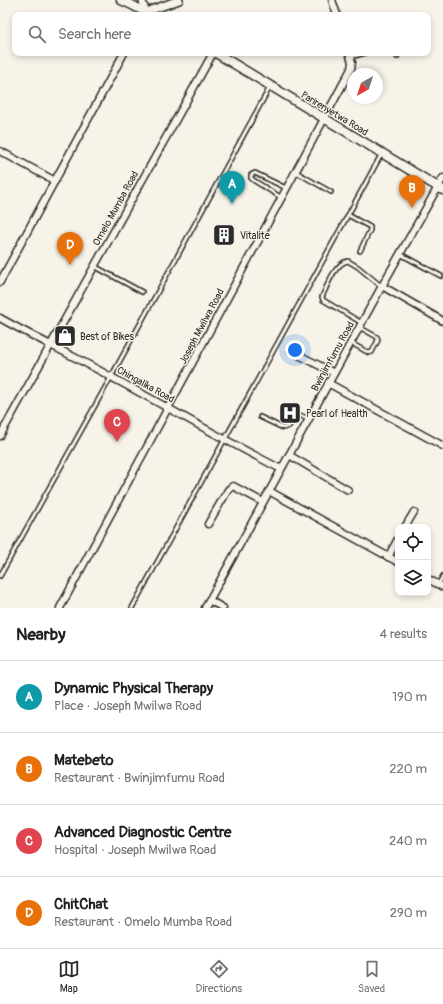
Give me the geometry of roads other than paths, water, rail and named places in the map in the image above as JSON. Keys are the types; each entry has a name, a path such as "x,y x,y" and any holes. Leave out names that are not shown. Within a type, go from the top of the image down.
{"main road":[{"path":"120,0 144,12"},
{"name":"Parirenyetwa Road","path":"221,56 440,188"}],"street":[{"path":"142,0 146,12"},
{"path":"152,12 180,0"},
{"path":"332,0 336,12"},
{"path":"0,282 122,56"},
{"name":"Omelo Mumba Road","path":"0,436 211,56"},
{"name":"Joseph Mwilwa Road","path":"60,608 351,69 352,66 349,56"},
{"path":"0,151 55,181"},
{"name":"Bwinjimfumu Road","path":"205,608 360,325 400,254 440,188 443,178"},
{"path":"382,286 443,321"},
{"name":"Chingalika Road","path":"0,318 168,408 224,440 281,469"},
{"path":"291,351 334,373"},
{"path":"328,383 443,446"},
{"path":"289,456 348,490"},
{"path":"208,524 228,490 233,486 263,502"},
{"path":"269,491 395,560"},
{"path":"407,524 414,512"},
{"path":"388,557 395,545"},
{"path":"431,581 441,586"},
{"path":"209,600 223,608"}],"lane":[{"path":"0,576 271,86"},
{"path":"132,608 382,153"},
{"path":"296,172 331,192"},
{"path":"282,198 253,180 251,175 255,173 287,188"},
{"path":"348,214 370,227 360,251"},
{"path":"400,254 441,276"},
{"path":"351,342 369,353 372,352 378,340 377,337 323,300 322,297 335,271 342,262 348,261 382,286"},
{"path":"94,266 142,292"},
{"path":"260,417 283,428 289,426 297,414 309,419"},
{"path":"441,586 443,576"}],"place":[{"name":"Dynamic Physical Therapy","path":"232,204"},
{"name":"Matebeto","path":"412,208"},
{"name":"Vitalite","path":"224,235"},
{"name":"ChitChat","path":"70,265"},
{"name":"Best of Bikes","path":"65,336"},
{"name":"Pearl of Health","path":"290,413"},
{"name":"Advanced Diagnostic Centre","path":"117,442"}]}
